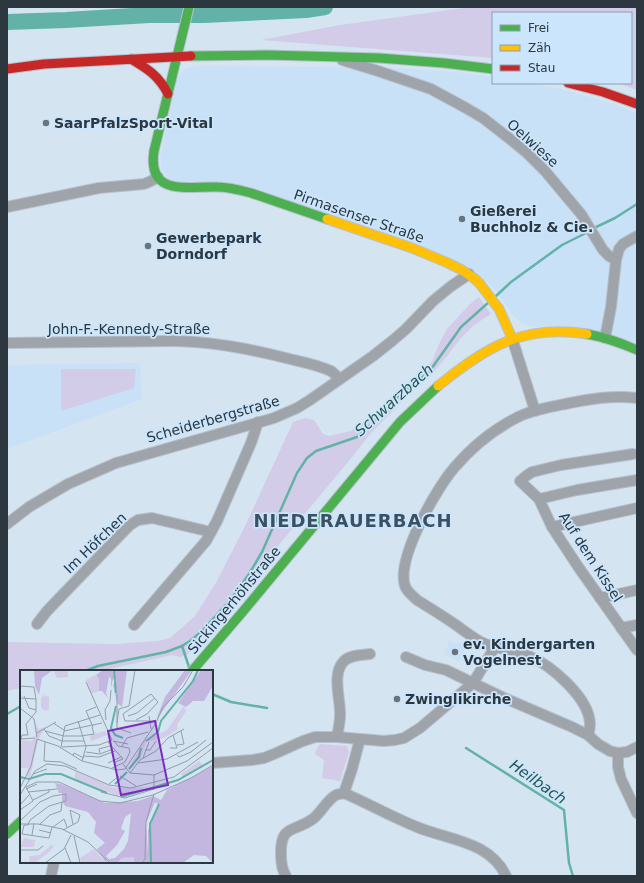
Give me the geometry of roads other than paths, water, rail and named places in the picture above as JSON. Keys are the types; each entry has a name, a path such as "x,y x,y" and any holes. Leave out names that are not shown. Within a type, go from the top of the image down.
{"main road":[{"path":"158,176 153,165 154,155 189,7"},
{"path":"7,69 44,64 177,56 267,55 379,58 444,63 492,69"},
{"path":"131,59 152,72 160,80 168,94"},
{"path":"572,84 603,92 637,104"},
{"name":"Pirmasenser Straße","path":"158,176 165,183 171,186 191,188 215,187 237,189 251,193 412,248 448,263 469,274 475,279 499,309 512,338"},
{"name":"Sickingerhöhstraße","path":"194,669 400,422 413,408 449,376 495,346 512,338 540,332 575,332 626,344 637,350"},
{"path":"7,834 20,822"}],"street":[{"name":"Oelwiese","path":"329,57 378,71 431,89 483,118 527,153 559,187 581,214 603,250 616,260"},
{"path":"7,207 99,188 144,184 158,176"},
{"path":"605,338 611,307 616,260 619,249 623,244 637,236"},
{"name":"Scheiderbergstraße","path":"7,524 29,507 68,484 116,462 274,418 297,408 392,341 406,329 433,300 469,274"},
{"name":"Pirmasenser Straße","path":"512,338 535,411"},
{"name":"John-F.-Kennedy-Straße","path":"7,343 208,342 260,352 324,368 332,372 340,379"},
{"path":"588,736 590,722 586,707 579,696 558,674 545,664 530,656 495,648 480,642 417,600 405,587 404,578 406,564 409,550 423,518 444,481 454,468 471,451 494,431 519,416 553,406 604,397 621,396 637,398"},
{"path":"134,625 206,541 217,521 240,469 258,422"},
{"name":"Auf dem Kissel","path":"633,454 590,460 532,472 520,481 539,499 552,526 579,568 637,650"},
{"path":"539,499 577,490 637,480"},
{"path":"552,526 637,508"},
{"name":"Im Höfchen","path":"37,624 47,611 122,533 138,520 152,518 211,532"},
{"path":"600,598 637,590"},
{"path":"621,628 637,625"},
{"path":"213,763 252,760 274,754 314,737 337,737 384,741 404,738 420,728 474,683 495,648"},
{"path":"337,737 340,715 338,684 339,669 348,658 370,654"},
{"path":"406,657 424,665 446,670 502,697 572,726 604,748 618,753 627,752 637,748"},
{"path":"344,793 360,739"},
{"path":"618,753 618,767 621,779 637,813"},
{"path":"286,876 283,871 281,846 282,838 286,832 314,818 335,796 344,793 416,827 474,846 495,860 506,876"},
{"path":"51,876 54,863"}],"waterway":[{"name":"Schwarzbach","path":"7,22 149,15 204,15 306,10 325,7"},
{"name":"Schwarzbach","path":"592,229 615,218 637,204"},
{"name":"Schwarzbach","path":"496,296 511,282 562,245 588,232"},
{"name":"Schwarzbach","path":"88,670 98,666 166,652 182,646 202,631 231,599 249,574 262,552 297,473 307,458 316,451 357,437 372,424 398,396 429,372 461,327 489,302"},
{"name":"Heilbach","path":"182,646 189,667"},
{"name":"Heilbach","path":"213,694 231,702 267,708"},
{"name":"Schwarzbach","path":"7,714 20,707"},
{"name":"Heilbach","path":"466,748 564,810 569,863 573,876"}],"place":[{"name":"SaarPfalzSport-Vital","path":"46,123"},
{"name":"Gießerei Buchholz & Cie.","path":"462,219"},
{"name":"Gewerbepark Dorndorf","path":"148,246"},
{"name":"ev. Kindergarten Vogelnest","path":"455,652"},
{"name":"Zwinglikirche","path":"397,699"}],"district":[{"name":"NIEDERAUERBACH","path":"353,520"}]}
